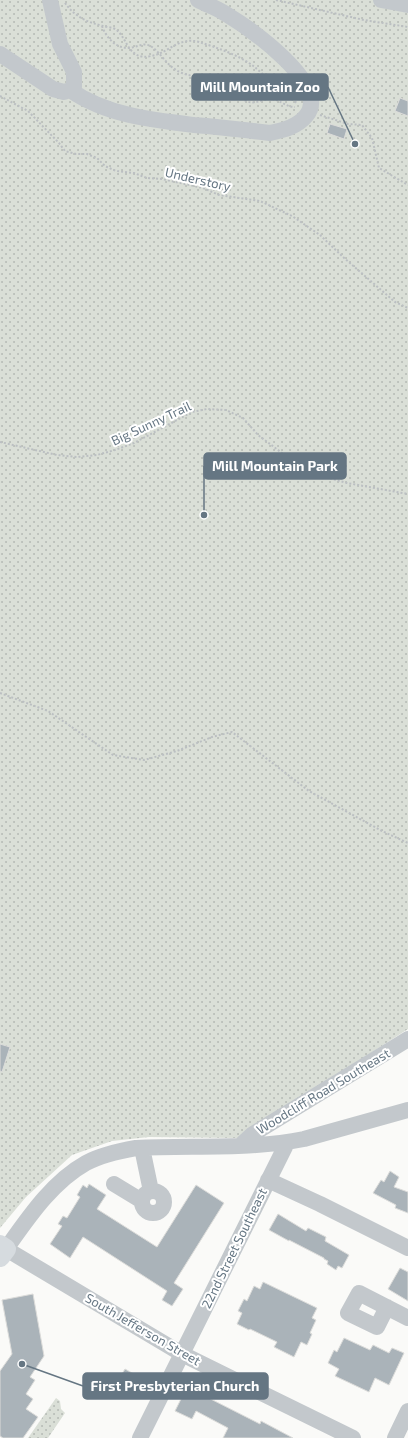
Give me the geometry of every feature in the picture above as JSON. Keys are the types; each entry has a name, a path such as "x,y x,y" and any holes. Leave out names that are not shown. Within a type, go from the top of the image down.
{"street":[{"path":"0,54 53,89 64,92 74,87 74,72 60,44 56,0"},
{"path":"70,90 89,102 116,112 159,121 270,133 280,131 303,120 311,95 307,85 286,61 256,34 225,13 198,0"},
{"path":"381,0 408,5"},
{"name":"Woodcliff Road Southeast","path":"240,1146 253,1134 408,1039"},
{"path":"2,1250 50,1193 70,1174 85,1163 100,1157 121,1150 142,1148 265,1146 287,1143 304,1140 408,1110"},
{"name":"22nd Street Southeast","path":"140,1438 287,1143"},
{"path":"114,1184 147,1196 142,1148"},
{"path":"268,1180 408,1248"},
{"name":"South Jefferson Street","path":"2,1250 182,1354 353,1438"},
{"path":"388,1307 408,1318"},
{"path":"395,1438 408,1411"}],"path":[{"path":"56,0 80,18 102,26 114,28 129,48 135,54 142,57 158,54 171,46 184,42 197,41 232,54 256,68 283,94 306,108 325,117 348,124 362,125 372,138 379,168 408,186"},
{"path":"276,0 364,20 408,27"},
{"path":"102,26 111,41 120,47 129,48 146,44 152,47 168,64 181,73 209,77 222,81 238,97 248,102 259,102 268,99 278,100 284,105 306,108"},
{"name":"Understory","path":"0,96 28,110 65,151 76,154 87,154 97,158 105,166 116,171 134,173 147,178 162,179 203,188 219,195 260,201 292,216 320,235 395,302 408,308"},
{"name":"Big Sunny Trail","path":"0,442 56,455 77,457 97,455 134,443 192,412 207,409 226,410 243,418 258,435 294,462 314,474 347,483 408,494"},
{"path":"0,693 48,711 113,755 144,760 177,751 212,737 232,732 309,791 382,831 408,843"}],"shaded area":[{"path":"0,0 408,0 408,1029 239,1138 149,1137 112,1141 72,1155 26,1197 0,1228"},
{"path":"56,1398 60,1401 61,1409 65,1413 48,1438 28,1438"}],"building":[{"path":"400,98 408,101 408,116 395,111"},
{"path":"330,124 347,129 344,139 327,133"},
{"path":"0,1044 10,1047 2,1072 0,1071"},
{"path":"390,1171 399,1177 394,1187 408,1192 408,1213 395,1208 396,1205 373,1193 381,1180 384,1182"},
{"path":"89,1184 106,1195 97,1209 157,1247 196,1185 224,1203 174,1283 183,1289 172,1306 162,1300 167,1291 83,1237 70,1258 50,1244 62,1226 58,1224 63,1216 67,1218 80,1197 77,1195 83,1185 87,1188"},
{"path":"278,1214 306,1231 308,1228 326,1237 325,1241 349,1255 342,1268 338,1266 336,1270 327,1264 328,1261 324,1258 269,1230"},
{"path":"400,1268 408,1272 408,1301 388,1289"},
{"path":"263,1282 317,1308 312,1318 316,1320 310,1333 312,1334 307,1345 301,1342 294,1357 274,1347 277,1342 237,1324 242,1313 238,1311 244,1299 247,1301 254,1286 260,1289"},
{"path":"33,1294 44,1356 30,1377 35,1380 26,1394 33,1399 26,1409 38,1417 23,1438 3,1438 0,1436 0,1371 12,1354 2,1300"},
{"path":"344,1338 370,1350 373,1345 389,1353 392,1348 404,1353 389,1385 375,1378 369,1392 335,1376 339,1369 328,1363 334,1350 337,1352"},
{"path":"125,1369 146,1381 136,1398 115,1385"},
{"path":"187,1387 260,1424 261,1421 293,1438 223,1438 228,1428 196,1411 192,1419 175,1411"}],"place":[{"name":"Mill Mountain Zoo","path":"355,144"},
{"name":"Mill Mountain Park","path":"204,515"},
{"name":"First Presbyterian Church","path":"22,1364"}]}
